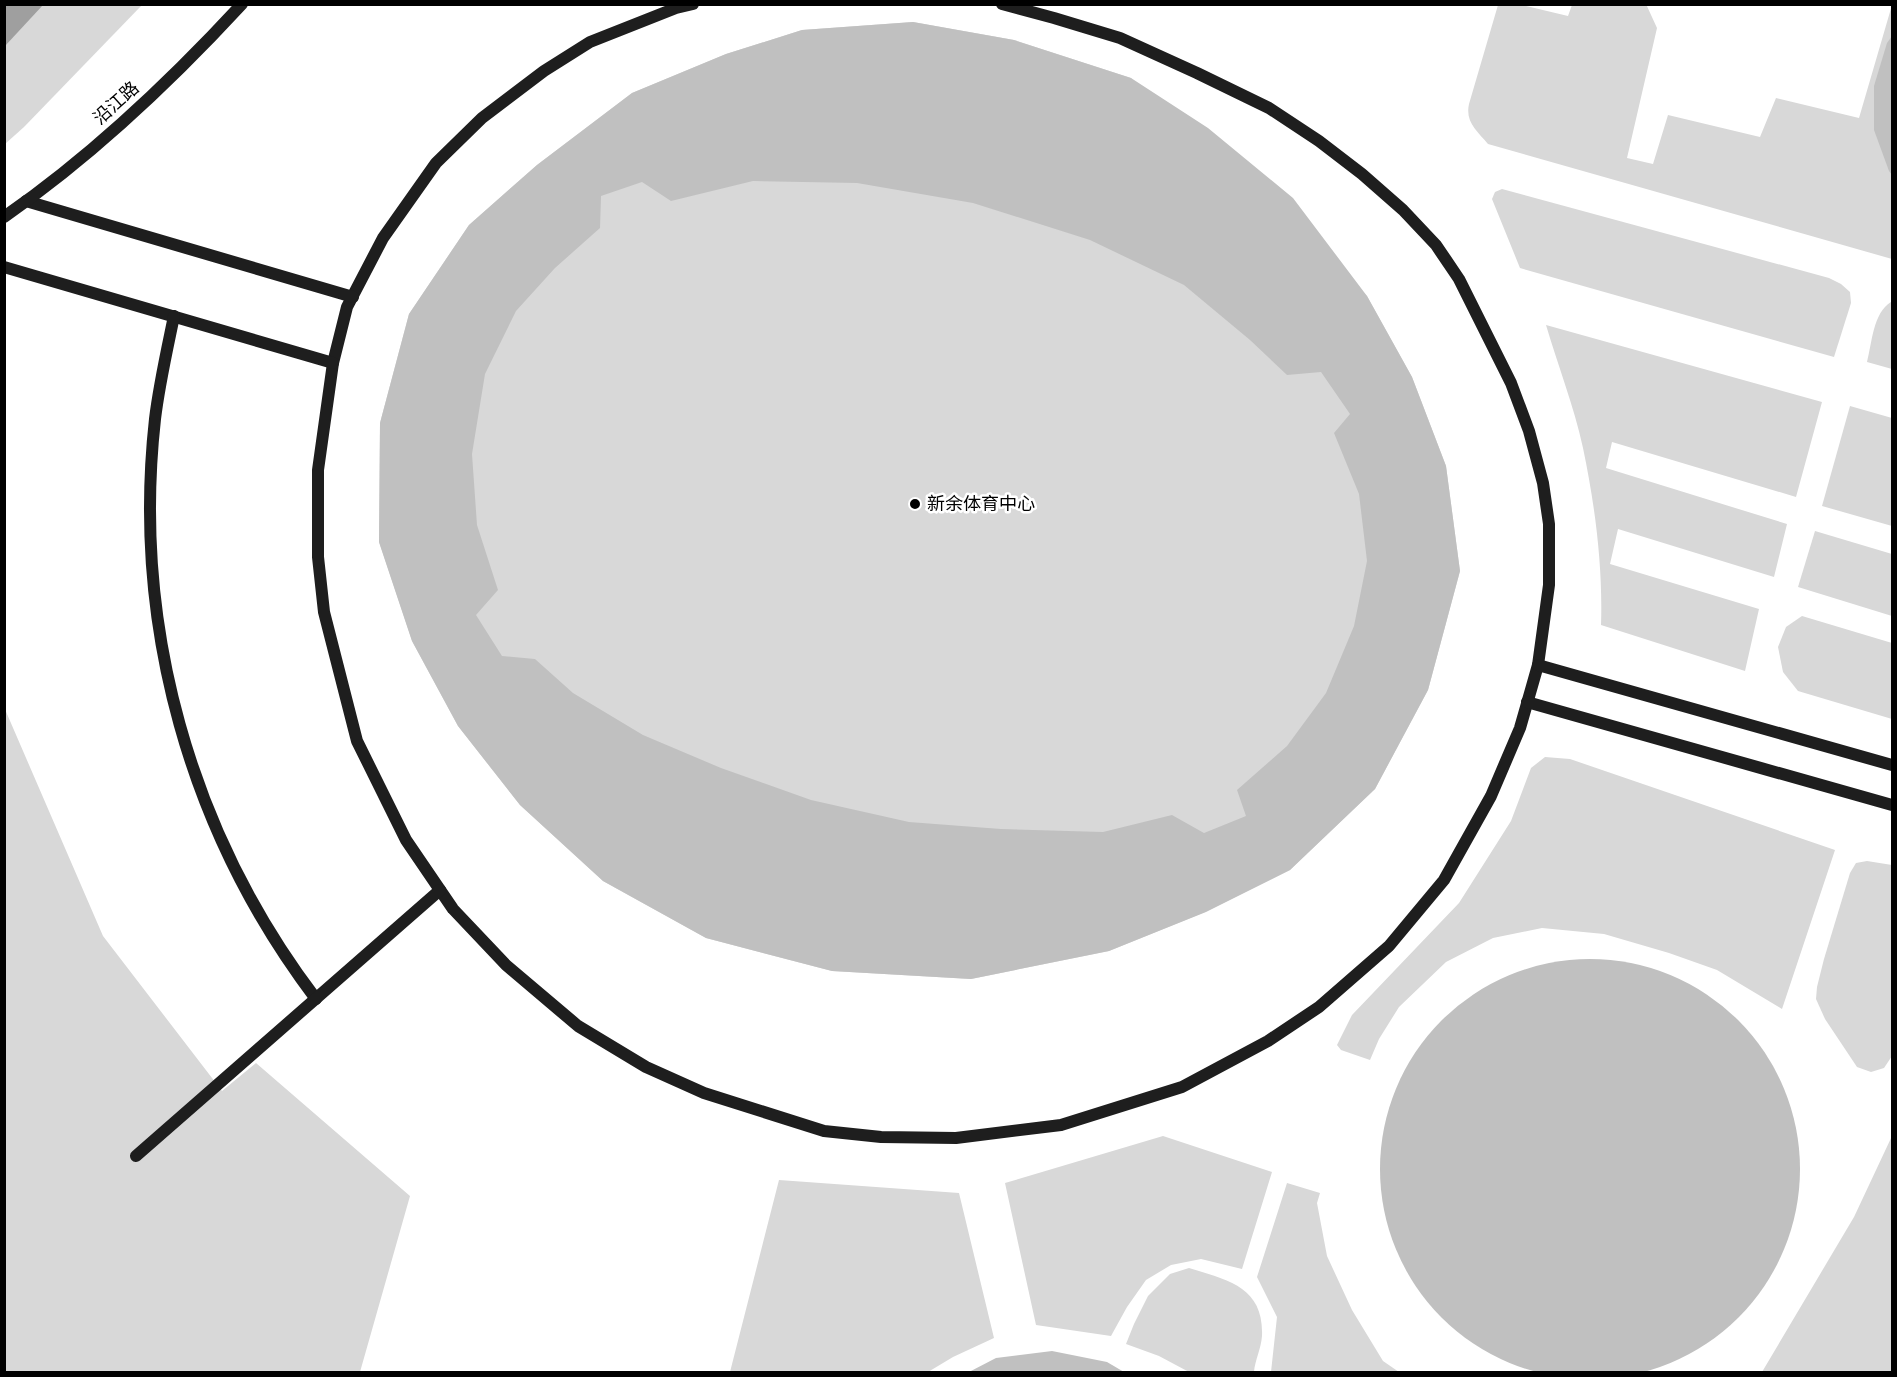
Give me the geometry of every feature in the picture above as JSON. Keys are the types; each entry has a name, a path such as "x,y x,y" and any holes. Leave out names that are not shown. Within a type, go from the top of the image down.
{"street":[{"name":"沿江路","path":"4,217 120,125 171,78 242,4"},
{"path":"693,4 676,8 590,42 544,71 482,118 436,163 383,238 347,307 333,363 318,470 318,557 324,612 357,741 406,840 453,909 506,965 578,1026 646,1067 704,1093 824,1131 880,1137 956,1138 1061,1125 1182,1087 1268,1041 1319,1007 1389,946 1444,880 1491,796 1520,728 1538,665 1549,585 1549,524 1543,483 1528,431 1511,383 1459,279 1436,245 1403,210 1362,174 1319,141 1269,108 1120,38 1002,4"},
{"path":"26,201 353,297"},
{"path":"4,267 333,363"},
{"path":"174,316 155,418 150,481 150,544 156,607 166,670 179,725 196,780 218,833 243,885 271,934 316,999"},
{"path":"1538,665 1893,765"},
{"path":"1527,702 1893,805"},
{"path":"136,1155 440,890"}],"shaded area":[{"path":"1646,4 1657,28 1627,158 1653,164 1668,115 1760,137 1776,98 1859,118 1892,5 1892,259 1488,144 1476,130 1470,121 1469,104 1498,5 1522,5 1568,16 1572,5"},
{"path":"4,5 43,5 5,46"},
{"path":"5,5 142,5 5,144"},
{"name":"新余体育中心","path":"913,22 1014,40 1131,78 1367,296 1412,377 1446,466 1460,571 1428,690 1375,789 1290,870 1205,912 1109,951 971,979 832,971 706,938 603,881 520,805 458,726 412,641 379,542 380,423 409,314 469,225 537,165 632,93 726,54 802,30"},
{"path":"1502,189 1829,278 1841,284 1850,292 1851,303 1834,357 1520,268 1492,199 1495,192"},
{"path":"1891,302 1892,369 1867,362 1880,313"},
{"path":"1546,325 1822,402 1796,497 1612,442 1606,468 1787,524 1774,577 1618,529 1610,564 1759,609 1745,671 1601,625 1599,559 1583,448"},
{"path":"1850,406 1892,418 1892,526 1822,506"},
{"path":"1815,531 1892,554 1892,616 1798,587"},
{"path":"1802,616 1892,643 1892,719 1798,691 1783,672 1778,647 1786,627"},
{"path":"4,707 103,936 222,1091 256,1063 410,1196 360,1372 5,1372"},
{"path":"1545,757 1570,759 1835,850 1782,1009 1717,970 1669,953 1604,934 1542,928 1493,938 1446,962 1399,1007 1379,1039 1370,1060 1341,1050 1337,1045 1352,1015 1459,903 1511,821 1531,768"},
{"path":"1867,861 1892,865 1892,1056 1884,1068 1871,1072 1857,1067 1825,1019 1816,999 1824,959 1850,873 1856,863"},
{"path":"1163,1136 1272,1172 1242,1269 1201,1259 1171,1265 1146,1280 1127,1307 1111,1336 1036,1325 1005,1183"},
{"path":"1892,1136 1892,1372 1762,1372 1854,1217"},
{"path":"779,1180 959,1193 994,1338 953,1357 928,1372 730,1372"},
{"path":"1287,1183 1320,1193 1317,1203 1327,1256 1352,1310 1383,1361 1399,1372 1271,1372 1277,1317 1257,1277"},
{"path":"1189,1268 1241,1288 1257,1306 1262,1336 1254,1372 1189,1372 1159,1356 1126,1344 1148,1296 1170,1274"}],"building":[{"path":"913,22 1014,40 1131,78 1208,128 1293,198 1367,296 1412,377 1446,466 1460,571 1428,690 1375,789 1290,870 1206,912 1109,951 971,979 832,971 706,938 603,881 520,805 458,726 412,641 379,542 380,423 409,314 469,225 537,165 632,93 726,54 802,30","holes":["753,181 857,183 973,203 1090,240 1184,285 1250,340 1287,375 1321,372 1350,414 1334,433 1359,494 1367,561 1354,626 1326,693 1287,746 1237,790 1246,816 1204,833 1172,815 1103,832 1001,829 909,822 811,800 721,768 643,735 573,693 535,659 502,656 476,615 498,590 477,525 472,454 485,374 516,311 555,268 600,228 601,196 642,182 671,201"]},
{"path":"1892,36 1892,175 1874,130 1874,86 1887,43"},
{"path":"1590,959 1631,963 1670,975 1707,994 1739,1020 1765,1052 1784,1089 1796,1128 1800,1169 1796,1210 1784,1249 1765,1286 1739,1318 1707,1344 1670,1363 1631,1375 1590,1379 1549,1375 1510,1363 1473,1344 1441,1318 1415,1286 1396,1249 1384,1210 1380,1169 1384,1128 1396,1089 1415,1052 1441,1020 1473,994 1510,975 1549,963"},
{"path":"1052,1351 1107,1362 1124,1372 969,1372 996,1358"}],"place":[{"name":"新余体育中心","path":"915,504"}]}
